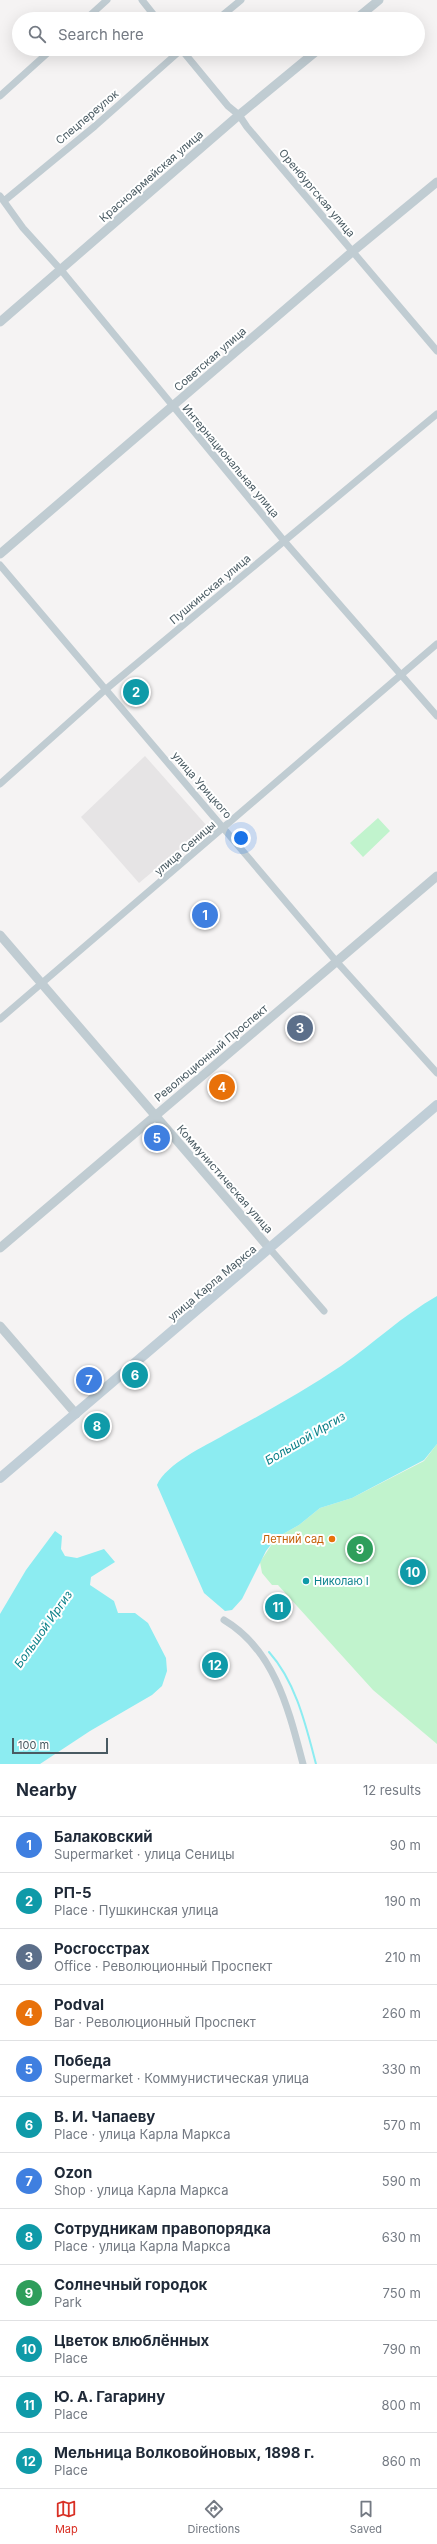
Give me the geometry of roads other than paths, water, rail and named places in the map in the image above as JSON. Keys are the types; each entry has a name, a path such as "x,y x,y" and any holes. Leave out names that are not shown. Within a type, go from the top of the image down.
{"main road":[{"name":"улица Карла Маркса","path":"0,1478 437,1105"}],"street":[{"path":"94,12 107,0"},
{"path":"142,0 151,12"},
{"path":"226,12 241,0"},
{"path":"364,12 379,0"},
{"path":"0,96 44,56"},
{"name":"Спецпереулок","path":"2,198 95,126 173,56"},
{"name":"Оренбургская улица","path":"187,56 228,106 239,115 247,127 437,351"},
{"name":"Красноармейская улица","path":"0,322 239,115 311,56"},
{"name":"Советская улица","path":"0,554 352,252 437,182"},
{"name":"Интернациональная улица","path":"2,198 23,228 61,270 284,542 437,716"},
{"name":"Пушкинская улица","path":"0,784 105,690 437,414"},
{"name":"улица Урицкого","path":"0,565 105,690 225,828 336,961 437,1073"},
{"name":"улица Сеницы","path":"0,1020 225,828 437,644"},
{"name":"Революционный Проспект","path":"0,1248 437,876"},
{"name":"Коммунистическая улица","path":"0,935 324,1311"},
{"path":"0,1326 76,1414"},
{"path":"224,1620 235,1626 257,1650 280,1684 303,1764"}],"water":[{"name":"Большой Иргиз","path":"437,1296 437,1444 424,1460 352,1498 320,1508 299,1525 276,1538 266,1551 242,1599 232,1610 225,1611 204,1593 157,1485 162,1477 187,1456 284,1402 341,1366 412,1312"},
{"name":"Большой Иргиз","path":"55,1531 62,1536 61,1549 65,1556 77,1558 104,1549 115,1562 91,1577 90,1585 114,1601 118,1613 135,1613 148,1623 166,1658 167,1671 162,1686 152,1695 90,1731 40,1764 0,1764 0,1614 26,1570"}],"waterway":[{"path":"269,1652 286,1677 299,1705 316,1764"}],"place":[{"name":"РП-5","path":"136,692"},
{"name":"Балаковский","path":"205,915"},
{"name":"Росгосстрах","path":"300,1028"},
{"name":"Podval","path":"222,1087"},
{"name":"Победа","path":"157,1138"},
{"name":"В. И. Чапаеву","path":"135,1375"},
{"name":"Ozon","path":"89,1380"},
{"name":"Сотрудникам правопорядка","path":"97,1426"},
{"name":"Летний сад","path":"332,1539"},
{"name":"Солнечный городок","path":"360,1549"},
{"name":"Цветок влюблённых","path":"413,1572"},
{"name":"Николаю I","path":"306,1581"},
{"name":"Ю. А. Гагарину","path":"278,1607"},
{"name":"Мельница Волковойновых, 1898 г.","path":"215,1665"}]}
